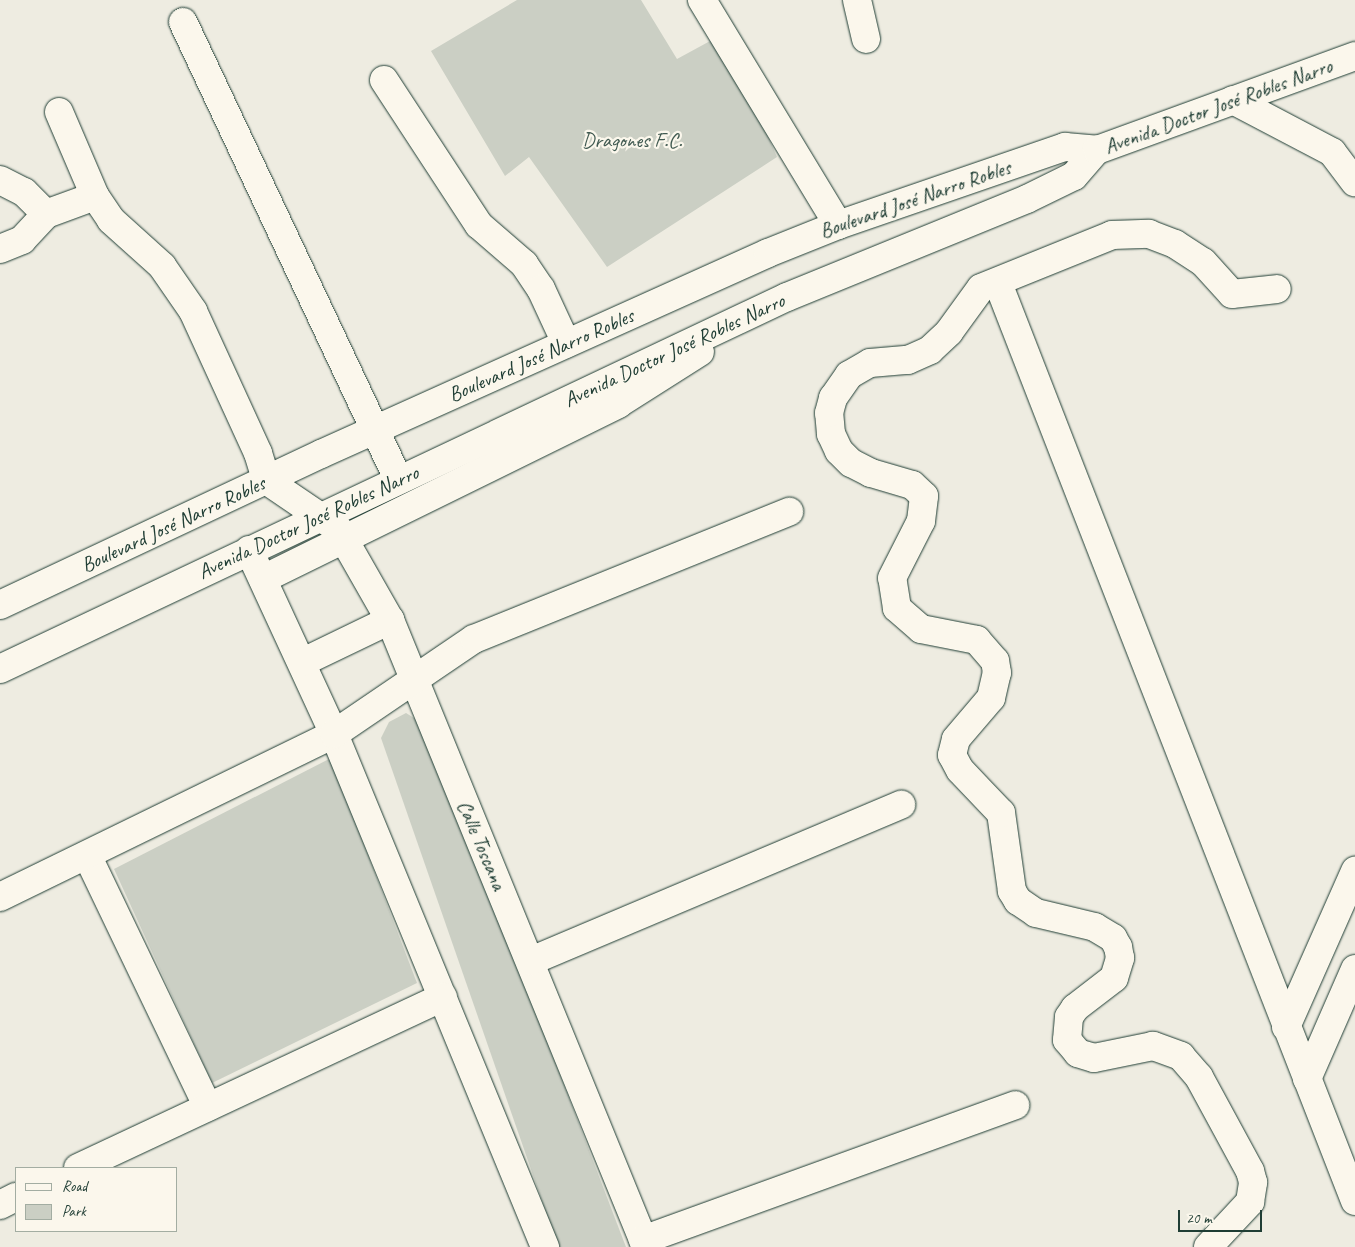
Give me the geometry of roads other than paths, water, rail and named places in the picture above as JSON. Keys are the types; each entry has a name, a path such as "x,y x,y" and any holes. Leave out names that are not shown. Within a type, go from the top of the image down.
{"street":[{"path":"702,0 838,225"},
{"path":"857,0 866,39"},
{"path":"183,22 398,479"},
{"name":"Avenida Doctor José Robles Narro","path":"0,669 318,516 743,318 1027,200 1074,176 1097,150 1355,56"},
{"path":"384,80 479,225 524,264 541,289 566,343"},
{"path":"1233,100 1332,152 1355,182"},
{"path":"59,112 94,196 111,220 145,249 177,285 258,453 266,480"},
{"name":"Boulevard José Narro Robles","path":"0,605 266,480 566,343 838,225 1065,147 1097,150"},
{"path":"0,180 24,192 46,214"},
{"path":"0,249 22,240 46,214 94,196"},
{"path":"1208,1247 1250,1202 1253,1182 1250,1172 1199,1077 1181,1056 1153,1046 1094,1058 1078,1053 1067,1040 1069,1017 1075,1008 1114,978 1120,958 1118,947 1113,938 1095,927 1036,913 1018,901 1012,891 1001,813 960,770 952,755 956,739 991,698 997,673 995,661 977,640 921,628 897,608 892,578 921,521 924,496 912,485 871,473 851,463 839,451 831,434 833,398 849,375 870,363 908,360 930,350 949,332 975,293 1112,235 1132,231 1149,234 1188,251 1232,294 1277,289"},
{"path":"998,283 1286,1027 1355,1200"},
{"path":"263,579 343,537 618,404 683,365 743,318"},
{"name":"Calle Toscana","path":"266,480 318,516 343,537 390,620 531,960 644,1244"},
{"path":"0,897 88,857 334,734 474,639 789,512"},
{"path":"249,550 303,662 334,734 545,1247"},
{"path":"303,662 390,620"},
{"path":"531,960 901,804"},
{"path":"88,857 208,1107"},
{"path":"1286,1027 1355,871"},
{"path":"1307,1078 1355,969"},
{"path":"80,1167 443,997"},
{"path":"644,1244 1015,1105"},
{"path":"0,1204 15,1197"}],"park label":[{"name":"Dragones F.C.","path":"632,140"}]}
